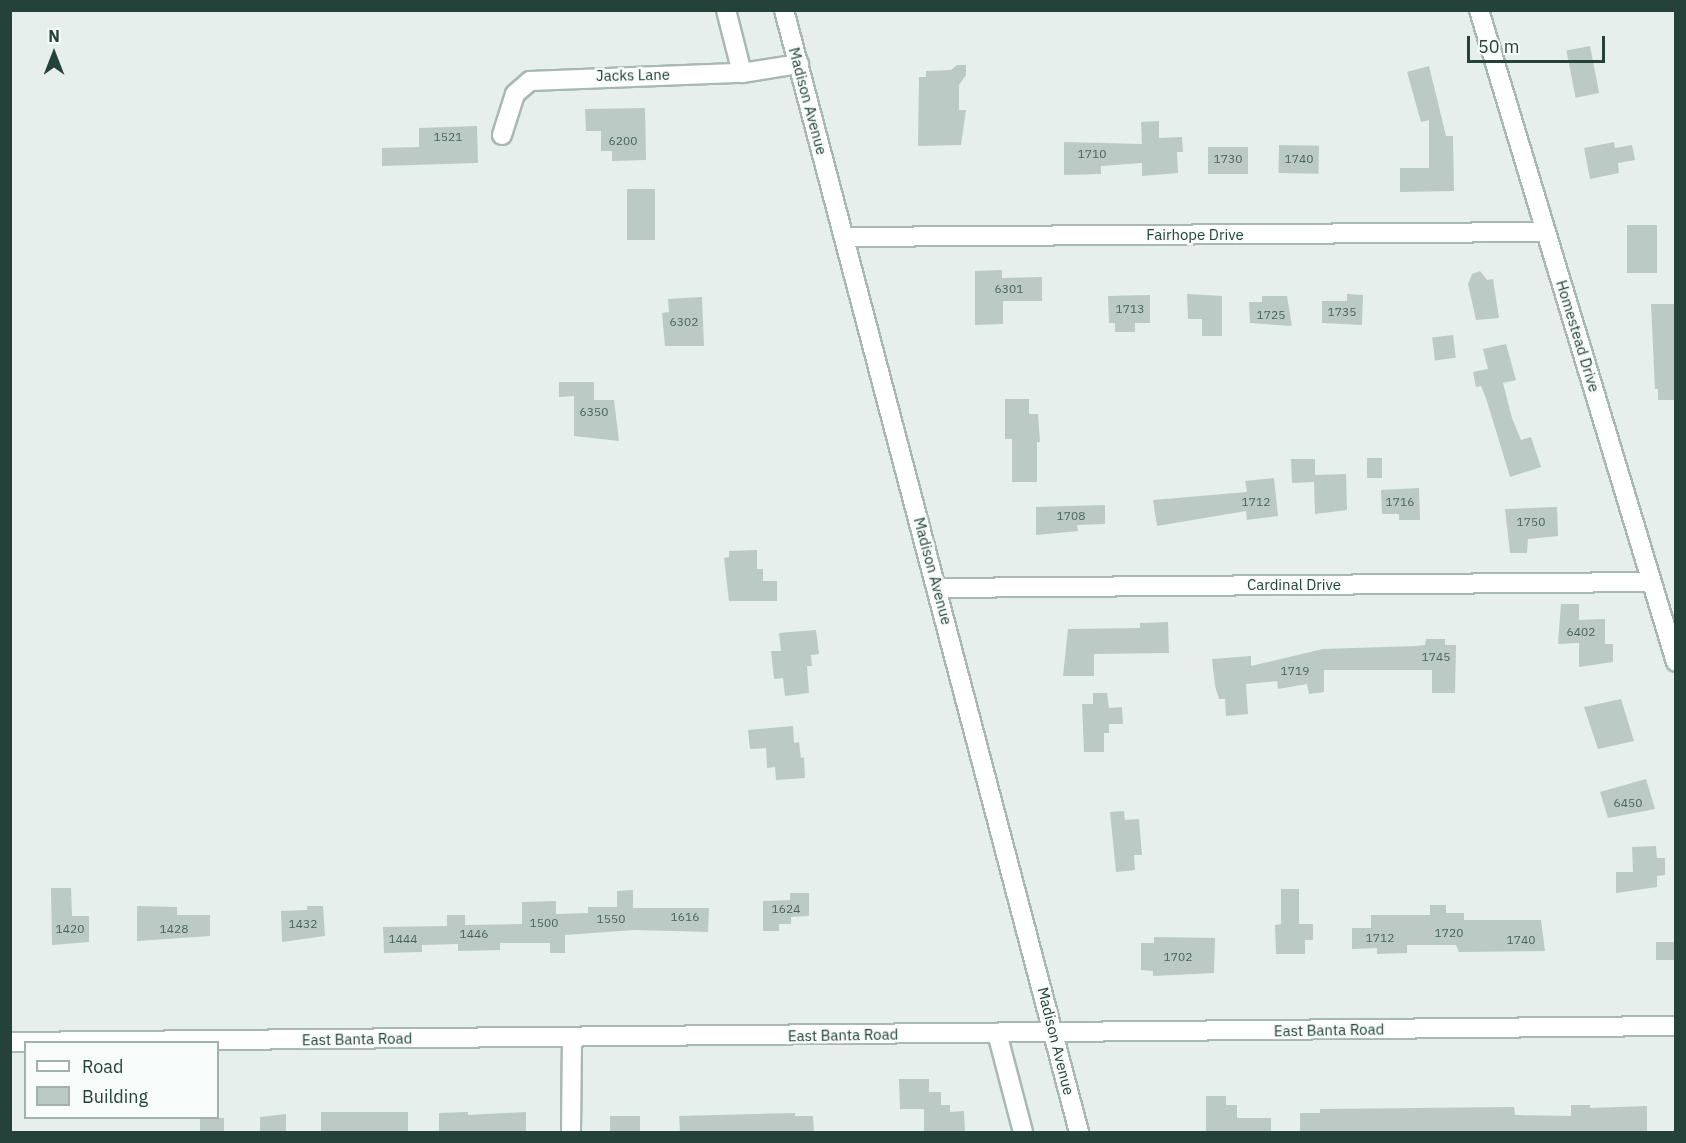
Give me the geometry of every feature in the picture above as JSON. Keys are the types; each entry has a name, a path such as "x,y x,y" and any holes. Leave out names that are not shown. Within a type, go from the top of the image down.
{"street":[{"path":"726,10 742,73"},
{"name":"Madison Avenue","path":"784,10 1079,1132"},
{"name":"Homestead Drive","path":"1479,10 1676,662"},
{"name":"Jacks Lane","path":"502,135 515,94 530,81 742,73 799,64"},
{"name":"Fairhope Drive","path":"844,237 1546,232"},
{"name":"Cardinal Drive","path":"937,588 1652,582"},
{"name":"East Banta Road","path":"150,1041 1676,1026"},
{"path":"997,1033 1023,1132"},
{"path":"571,1132 572,1038"}],"building":[{"path":"1590,46 1599,93 1576,98 1566,51"},
{"path":"957,65 966,65 966,75 959,85 959,110 966,110 961,145 918,146 919,77 926,77 926,71 951,70"},
{"path":"1429,66 1446,136 1453,136 1454,191 1400,192 1400,168 1429,168 1429,120 1421,122 1407,72"},
{"path":"645,108 646,160 612,161 612,151 601,151 601,131 586,131 585,109"},
{"path":"1159,121 1159,138 1182,137 1183,152 1177,152 1178,173 1142,176 1142,163 1101,166 1101,174 1064,175 1064,142 1142,144 1141,122"},
{"path":"477,126 478,163 382,166 382,148 419,147 419,128"},
{"path":"1614,142 1615,148 1632,145 1635,160 1618,163 1619,173 1590,179 1584,148"},
{"path":"1279,145 1319,146 1319,174 1279,173"},
{"path":"1208,147 1248,147 1248,174 1208,174"},
{"path":"627,189 655,189 655,240 627,240"},
{"path":"1627,225 1657,225 1657,273 1627,273"},
{"path":"1002,270 1002,278 1042,277 1042,301 1003,301 1003,324 975,325 975,271"},
{"path":"1480,271 1487,280 1493,279 1499,318 1476,320 1468,284 1472,274"},
{"path":"1187,294 1222,296 1222,336 1202,336 1202,319 1188,319"},
{"path":"1347,294 1363,295 1362,325 1322,323 1322,301 1347,301"},
{"path":"1150,295 1150,323 1135,323 1135,332 1115,332 1115,323 1109,323 1108,296"},
{"path":"1262,296 1287,296 1292,326 1250,323 1249,302 1262,302"},
{"path":"702,297 704,346 665,346 662,313 669,312 668,299"},
{"path":"1651,304 1676,304 1676,400 1658,400 1658,389 1655,389"},
{"path":"1453,335 1456,358 1435,360 1432,338"},
{"path":"1506,344 1516,380 1503,383 1512,418 1521,440 1531,437 1541,467 1510,477 1486,398 1481,386 1476,387 1473,372 1488,369 1483,349"},
{"path":"559,382 594,382 594,400 614,400 619,441 574,436 574,396 559,397"},
{"path":"1005,399 1029,399 1029,414 1038,414 1040,442 1037,442 1037,482 1012,482 1012,439 1005,439"},
{"path":"1367,458 1382,458 1382,478 1367,478"},
{"path":"1291,459 1315,459 1315,475 1346,474 1347,510 1315,514 1314,482 1292,483"},
{"path":"1274,478 1278,516 1247,520 1246,511 1157,526 1153,500 1247,492 1245,481"},
{"path":"1419,488 1420,520 1399,520 1399,514 1382,514 1381,490"},
{"path":"1105,505 1105,524 1077,525 1078,531 1036,535 1036,507"},
{"path":"1557,507 1558,536 1528,539 1527,553 1510,553 1505,509"},
{"path":"757,550 757,569 763,569 763,581 777,581 777,601 729,601 724,558 729,557 729,551"},
{"path":"1561,604 1579,604 1579,620 1605,619 1605,644 1613,644 1613,662 1579,667 1579,643 1558,644"},
{"path":"1168,622 1169,653 1094,654 1094,676 1063,676 1068,629 1140,628 1140,623"},
{"path":"816,630 819,654 811,655 812,666 807,666 809,693 785,696 783,678 774,679 771,651 781,651 779,633"},
{"path":"1426,639 1445,639 1445,645 1456,645 1455,693 1432,693 1432,670 1324,670 1324,692 1309,694 1307,684 1278,689 1277,681 1246,684 1248,714 1226,716 1225,699 1219,699 1215,686 1212,659 1251,656 1251,666 1323,649 1417,646 1425,645"},
{"path":"1093,693 1107,693 1109,708 1122,707 1123,724 1109,724 1109,733 1104,733 1104,752 1084,752 1082,704 1093,704"},
{"path":"1621,699 1634,741 1598,749 1584,707"},
{"path":"793,726 794,743 799,742 801,758 804,757 805,778 776,780 775,767 767,768 766,748 750,749 748,730"},
{"path":"1646,779 1655,809 1608,818 1600,792"},
{"path":"1124,811 1125,820 1139,819 1142,855 1134,855 1135,870 1116,872 1110,812"},
{"path":"1656,846 1657,858 1665,858 1665,875 1657,876 1657,887 1616,893 1616,872 1633,872 1632,847"},
{"path":"51,888 71,888 72,916 89,916 89,942 52,945"},
{"path":"1281,889 1299,889 1299,924 1313,924 1313,940 1305,940 1305,954 1276,954 1275,925 1281,924"},
{"path":"633,890 633,908 709,908 708,932 634,930 565,935 565,953 550,953 550,943 500,943 500,950 458,951 458,944 422,945 422,952 384,953 383,927 447,926 447,915 465,915 465,925 522,924 522,902 556,901 556,914 588,913 588,907 617,907 617,891"},
{"path":"790,893 809,893 809,916 791,917 791,924 779,924 779,931 763,931 763,901 790,900"},
{"path":"1430,905 1446,905 1446,913 1464,913 1464,920 1541,920 1545,951 1459,952 1456,945 1407,945 1407,953 1377,954 1377,948 1352,949 1352,928 1371,928 1371,915 1430,915"},
{"path":"137,906 177,907 177,915 210,915 210,936 137,941"},
{"path":"307,906 323,906 325,936 282,942 281,911 307,910"},
{"path":"1154,937 1215,938 1214,973 1153,976 1153,971 1141,970 1141,943 1154,943"},
{"path":"1656,942 1676,942 1676,960 1656,960"},
{"path":"899,1079 929,1079 929,1092 941,1092 941,1105 950,1105 950,1112 964,1111 965,1132 924,1132 924,1109 900,1109"},
{"path":"1206,1096 1226,1096 1226,1105 1237,1105 1237,1118 1271,1118 1271,1132 1206,1132"},
{"path":"1571,1105 1590,1105 1590,1108 1647,1106 1647,1132 1300,1132 1300,1113 1320,1113 1320,1109 1514,1107 1515,1115 1571,1116"},
{"path":"321,1112 408,1112 408,1132 321,1132"},
{"path":"468,1112 468,1115 526,1112 526,1132 439,1132 439,1113"},
{"path":"795,1113 795,1116 813,1116 814,1132 680,1132 679,1116"},
{"path":"286,1114 286,1132 260,1132 260,1117"},
{"path":"610,1116 640,1116 640,1132 610,1132"},
{"path":"224,1118 224,1132 200,1132 200,1119"}]}
